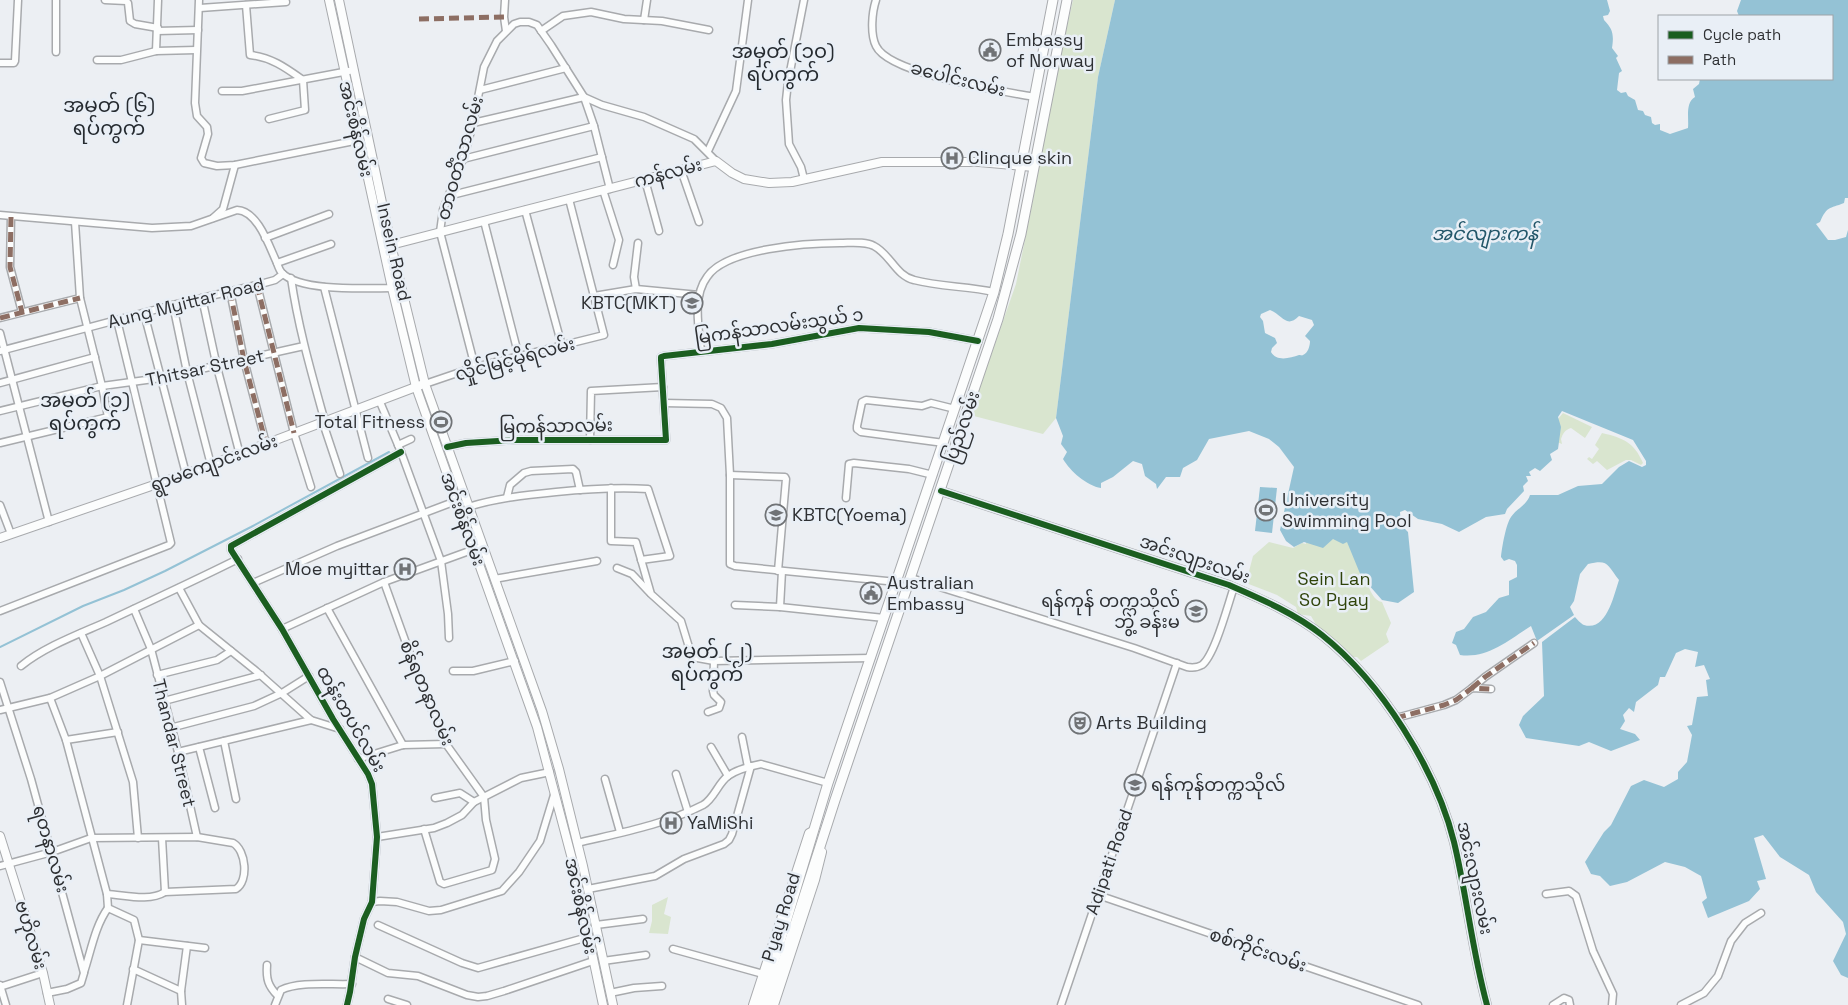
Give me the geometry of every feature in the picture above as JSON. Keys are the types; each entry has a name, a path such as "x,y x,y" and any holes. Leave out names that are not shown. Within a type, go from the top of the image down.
{"highway":[{"name":"ပြည်လမ်း","path":"813,831 994,292 1008,234 1052,0"},
{"name":"ပြည်လမ်း","path":"769,1005 820,845 1010,282 1066,0"},
{"path":"1018,181 1030,184"},
{"path":"971,362 983,366"},
{"name":"Pyay Road","path":"761,1005 813,831"}],"main road":[{"name":"အင်းစိန်လမ်း","path":"329,0 392,288 416,387 537,727 555,792 603,1005"},
{"name":"Insein Road","path":"339,0 391,245 411,329"},
{"name":"ကန်လမ်း","path":"383,247 716,161 744,179 769,183 792,182 882,162 929,160 1034,167"},
{"name":"အင်းစိန်လမ်း","path":"411,329 425,384 542,711 559,769 577,843 613,1005"},
{"name":"ရွာမကျောင်းလမ်း","path":"0,538 240,455 425,384"},
{"path":"924,502 941,491 933,475"},
{"name":"အင်းလျားလမ်း","path":"941,491 1234,587 1286,612 1323,635 1362,673 1396,718 1415,746 1446,812 1454,842 1475,956 1487,1005"},
{"name":"Pyay Road","path":"753,1005 800,858 809,832 813,831"},
{"name":"ဗဟိုလမ်း","path":"0,836 43,973 50,1005"},
{"name":"ပြည်လမ်း","path":"774,1005 815,880 822,852 820,845"}],"street":[{"path":"0,62 14,63 15,61 18,0"},
{"path":"56,0 56,52"},
{"path":"105,0 126,1 128,3 130,21 135,24 158,29 198,30"},
{"path":"156,51 158,0"},
{"path":"199,0 195,103 197,116 206,127 208,134 201,158 204,164 217,166 235,165 359,140"},
{"path":"505,0 504,17 506,31"},
{"path":"644,20 647,0"},
{"path":"708,151 736,91 748,0"},
{"path":"804,0 786,100 789,144 801,167 804,179"},
{"name":"ခပေါင်းလမ်း","path":"876,0 872,25 876,46 890,59 914,71 1034,97"},
{"path":"200,8 286,2"},
{"path":"246,5 250,55 264,56 285,67 303,80"},
{"path":"541,31 563,16 591,12 624,19 662,21 710,30"},
{"path":"506,31 514,24 520,22 529,22 537,26 584,96 602,157 606,190 619,240 612,265"},
{"name":"တာဝတိံသာလမ်း","path":"440,232 443,210 463,159 473,123 484,67 491,52 506,31"},
{"path":"97,60 122,60 156,51 196,50"},
{"path":"480,90 566,68"},
{"path":"222,91 242,91 354,70"},
{"path":"269,119 305,110 303,80"},
{"path":"473,123 584,96 602,105 624,110 694,139 716,161"},
{"path":"463,159 594,126"},
{"path":"448,196 602,157"},
{"path":"211,220 223,209 235,165"},
{"path":"682,170 699,222"},
{"path":"645,180 659,231"},
{"path":"569,199 594,296 636,289 699,295"},
{"path":"0,215 152,228 190,226 242,210 250,214 265,238 283,274 291,278 324,288 392,288 401,286"},
{"path":"526,210 562,346"},
{"path":"265,238 329,214"},
{"path":"12,217 10,267 22,312"},
{"path":"484,221 519,357"},
{"path":"0,443 107,419 109,414 80,298 75,222"},
{"path":"440,232 475,367"},
{"path":"636,289 634,277 638,243"},
{"path":"701,352 699,295 706,277 715,268 751,253 771,248 828,243 873,245 901,273 914,280 994,292"},
{"path":"277,263 331,244"},
{"name":"Aung Myittar Road","path":"2,350 257,285 275,280 283,274"},
{"path":"291,278 304,346 324,423 340,474"},
{"path":"257,285 294,433 311,487"},
{"path":"324,288 354,410 368,458"},
{"path":"230,291 244,360 266,444"},
{"name":"လှိုင်မြင့်မိုရ်လမ်း","path":"425,384 475,367 604,336 594,296"},
{"path":"0,318 80,298"},
{"path":"202,298 217,367 240,455"},
{"path":"173,305 187,372 211,464"},
{"path":"144,313 186,474"},
{"path":"0,611 171,543 155,484 117,320"},
{"name":"မြကန်သာလမ်းသွယ် ၁","path":"663,387 661,357 673,355 772,344 859,328 929,332 978,341"},
{"path":"0,333 2,350 12,380 49,522"},
{"name":"Thitsar Street","path":"0,411 102,386 131,383 217,367 304,346"},
{"path":"0,383 95,357"},
{"path":"590,440 591,391 663,387 664,403 712,404 722,408 727,418 730,475 730,564 780,571 897,582"},
{"path":"944,443 861,432 857,430 857,426 862,402 866,400 922,406 930,402 955,409"},
{"path":"380,402 402,452 441,561 449,638"},
{"name":"မြကန်သာလမ်း","path":"447,447 466,443 496,442 666,440 664,403"},
{"path":"398,445 411,439"},
{"name":"ထန်းတပင်လမ်း","path":"347,1005 364,919 372,902 377,837 372,784 368,774 282,629 230,546 402,452"},
{"path":"846,498 849,464 909,469 933,475"},
{"path":"507,497 513,481 531,471 573,469 576,472 580,490"},
{"path":"730,475 784,476 786,479 780,571 780,607"},
{"path":"468,507 507,497 580,490 610,488 648,490 670,556 641,560"},
{"path":"610,488 611,541 636,542 651,594"},
{"path":"253,583 337,546 456,501"},
{"path":"0,505 11,534"},
{"path":"282,629 384,582 483,546"},
{"path":"21,666 30,658 238,559"},
{"path":"494,579 597,561"},
{"path":"617,568 632,574 680,621 692,658 714,661 870,658"},
{"path":"911,578 1195,668 1201,666 1207,659 1234,587"},
{"name":"စိန်ရတနာလမ်း","path":"384,582 415,668 446,744 484,797"},
{"path":"180,588 199,625 261,675 311,720 340,729"},
{"path":"735,605 780,607 884,618"},
{"path":"327,608 403,745"},
{"name":"Thandar Street","path":"134,609 151,649 170,728 178,752 197,837"},
{"path":"0,710 50,698 100,676 199,625"},
{"path":"81,633 100,676 132,782 138,838"},
{"path":"1396,718 1456,700 1534,643"},
{"path":"157,675 217,660 231,651"},
{"path":"453,671 473,671 515,661"},
{"path":"708,712 719,708 721,705 713,690 714,661"},
{"name":"Adipati Road","path":"1061,1005 1177,663"},
{"path":"164,701 261,675"},
{"path":"170,728 254,706 282,694 309,676"},
{"name":"ရတနာလမ်း","path":"0,682 52,852 84,973"},
{"path":"1472,688 1491,689"},
{"path":"47,993 66,989 80,983 98,927 108,908 107,894 66,740 50,698"},
{"path":"178,752 311,720"},
{"path":"66,740 118,732"},
{"path":"588,889 655,876 684,859 724,844 729,840 750,767 742,737"},
{"path":"224,741 236,799"},
{"path":"358,758 403,745 446,744"},
{"path":"199,747 215,808"},
{"path":"711,748 728,776"},
{"path":"577,843 650,825 688,812 706,803 728,776 761,764 828,783"},
{"path":"377,837 448,823 462,815 474,802 522,778 550,772"},
{"path":"676,774 688,812"},
{"path":"605,779 620,832"},
{"path":"372,902 397,902 429,911 442,910 502,891 519,872 540,841 555,792"},
{"path":"434,798 460,793 474,802"},
{"path":"424,829 440,882 444,884 492,870 495,859 486,820 484,797"},
{"path":"0,866 52,852 92,838 197,837 233,843 237,846 245,865 242,882 240,887 236,888 165,892 159,896 145,897 107,894"},
{"path":"162,838 165,892"},
{"path":"1546,894 1569,891 1576,896 1593,951 1613,994 1612,1005"},
{"name":"စစ်ကိုင်းလမ်း","path":"1098,895 1418,1005"},
{"path":"108,908 134,920 139,940 127,1005"},
{"path":"1681,1005 1704,993 1718,976 1731,941 1745,923 1761,913"},
{"path":"596,925 643,919"},
{"path":"378,925 462,963 478,968 588,937"},
{"path":"139,940 185,944 187,946 204,948"},
{"path":"182,1005 181,991 187,946"},
{"path":"673,948 763,974"},
{"path":"603,961 646,955"},
{"path":"355,958 388,973 418,976 467,994 478,996 504,991 593,961"},
{"path":"267,965 266,978 278,996"},
{"path":"134,969 181,991"},
{"path":"6,1005 0,986 43,973"},
{"path":"275,1005 281,990 294,986 352,984"},
{"path":"610,993 634,988 662,986"},
{"path":"1552,1005 1564,998 1568,1000 1570,1005"},
{"path":"388,999 407,1005"}],"green space":[{"path":"1073,0 1115,0 1098,77 1056,418 1043,434 970,415 1016,284 1053,88"},
{"path":"1563,413 1592,427 1585,438 1571,428 1563,433 1562,444 1557,442 1558,419"},
{"path":"1602,433 1627,442 1636,450 1643,463 1641,465 1631,460 1626,460 1607,470 1597,461 1593,464 1587,459 1589,457 1592,459 1599,449 1595,445"},
{"name":"Sein Lan So Pyay","path":"1359,507 1361,544 1369,588 1375,598 1382,602 1391,623 1386,634 1389,642 1361,661 1357,657 1345,657 1331,636 1321,633 1311,616 1298,614 1296,607 1277,595 1246,583 1253,556 1269,542 1293,548 1302,543 1306,544 1306,539"},
{"path":"668,897 664,914 671,917 668,934 649,933 652,921 652,905"}],"water":[{"name":"အင်လျားကန်","path":"1115,0 1607,0 1610,11 1608,15 1603,16 1612,32 1612,48 1618,56 1616,58 1622,71 1619,73 1617,90 1621,93 1626,92 1628,96 1635,100 1638,110 1651,117 1652,123 1655,125 1660,124 1660,130 1670,134 1688,128 1688,111 1690,103 1695,97 1693,89 1699,84 1700,80 1833,80 1833,15 1739,15 1737,11 1741,0 1848,0 1848,198 1845,198 1844,203 1827,211 1820,222 1816,224 1828,240 1846,237 1848,230 1848,978 1841,975 1833,961 1846,934 1843,922 1816,892 1809,875 1780,857 1763,835 1754,838 1766,879 1757,881 1760,889 1749,901 1708,918 1702,902 1707,898 1701,876 1685,867 1665,862 1627,882 1610,886 1600,876 1591,874 1585,862 1604,832 1611,825 1631,786 1644,780 1664,787 1678,779 1678,772 1687,762 1692,735 1687,726 1692,725 1697,697 1708,696 1706,680 1710,679 1704,665 1695,667 1698,652 1685,649 1676,653 1665,677 1660,677 1658,685 1636,702 1634,712 1629,708 1623,715 1625,721 1620,729 1635,734 1640,740 1611,751 1589,742 1579,746 1526,738 1519,725 1523,716 1544,696 1542,642 1575,617 1584,625 1592,626 1604,618 1612,602 1619,580 1606,564 1600,562 1588,564 1580,574 1574,601 1570,607 1574,615 1537,641 1531,626 1497,647 1479,654 1460,655 1456,645 1452,643 1456,632 1464,629 1473,617 1486,612 1499,598 1509,595 1509,581 1517,577 1517,565 1515,561 1509,559 1504,561 1501,557 1504,536 1511,517 1527,501 1530,495 1558,495 1578,486 1602,484 1619,467 1629,461 1642,467 1646,465 1646,461 1633,440 1562,411 1558,417 1561,427 1558,449 1550,454 1552,460 1540,471 1535,468 1529,472 1531,476 1526,476 1528,481 1523,486 1524,491 1507,509 1505,514 1486,517 1459,532 1442,524 1418,519 1405,510 1400,512 1401,525 1408,532 1414,592 1398,603 1382,600 1361,576 1347,542 1343,544 1333,539 1323,548 1304,542 1294,547 1286,541 1280,530 1294,467 1279,447 1269,439 1249,431 1209,439 1197,460 1183,468 1180,477 1166,477 1157,489 1156,484 1145,476 1142,464 1133,461 1113,477 1101,483 1101,488 1079,477 1063,459 1067,452 1061,444 1063,436 1056,418 1098,77","holes":["1270,310 1285,320 1295,320 1299,316 1312,320 1314,325 1305,336 1310,341 1305,354 1280,358 1271,352 1277,343 1275,338 1265,333 1263,321 1260,317 1261,314"]},
{"name":"University Swimming Pool","path":"1260,487 1277,488 1272,533 1255,531"}],"waterway":[{"path":"0,647 83,606 165,571 389,452"}],"marked path":[{"path":"419,19 504,17"},
{"path":"11,217 10,267 22,312"},
{"path":"257,285 294,433"},
{"path":"230,291 244,360 266,444"},
{"path":"0,318 80,298"},
{"path":"1472,688 1534,643"},
{"path":"1396,718 1444,705 1456,700 1472,688 1491,689"}],"cycle path":[{"path":"447,447 466,443 515,440 666,440 661,360 661,357 664,356 772,344 859,328 929,332 978,341"},
{"path":"347,1005 364,919 372,902 377,837 372,784 368,774 333,719 282,629 231,550 231,546 401,452"},
{"path":"941,491 1229,585 1300,620 1322,635 1344,654 1385,702 1403,729 1420,757 1446,814 1463,883 1477,964 1487,1005"}],"place":[{"name":"Embassy of Norway","path":"990,50"},
{"name":"Clinque skin","path":"952,158"},
{"name":"KBTC(MKT)","path":"692,303"},
{"name":"Total Fitness","path":"441,422"},
{"name":"University Swimming Pool","path":"1266,510"},
{"name":"KBTC(Yoema)","path":"776,515"},
{"name":"Moe myittar","path":"405,569"},
{"name":"Australian Embassy","path":"871,593"},
{"name":"ရန်ကုန် တက္ကသိုလ် ဘွဲ့ ခန်းမ","path":"1196,611"},
{"name":"Arts Building","path":"1080,723"},
{"name":"ရန်ကုန်တက္ကသိုလ်","path":"1135,785"},
{"name":"YaMiShi","path":"671,823"}],"district":[{"name":"အမှတ် (၁၀) ရပ်ကွက်","path":"783,62"},
{"name":"အမှတ် (၆) ရပ်ကွက်","path":"109,116"},
{"name":"အမှတ် (၁) ရပ်ကွက်","path":"85,412"},
{"name":"အမှတ် (၂) ရပ်ကွက်","path":"707,662"}]}
